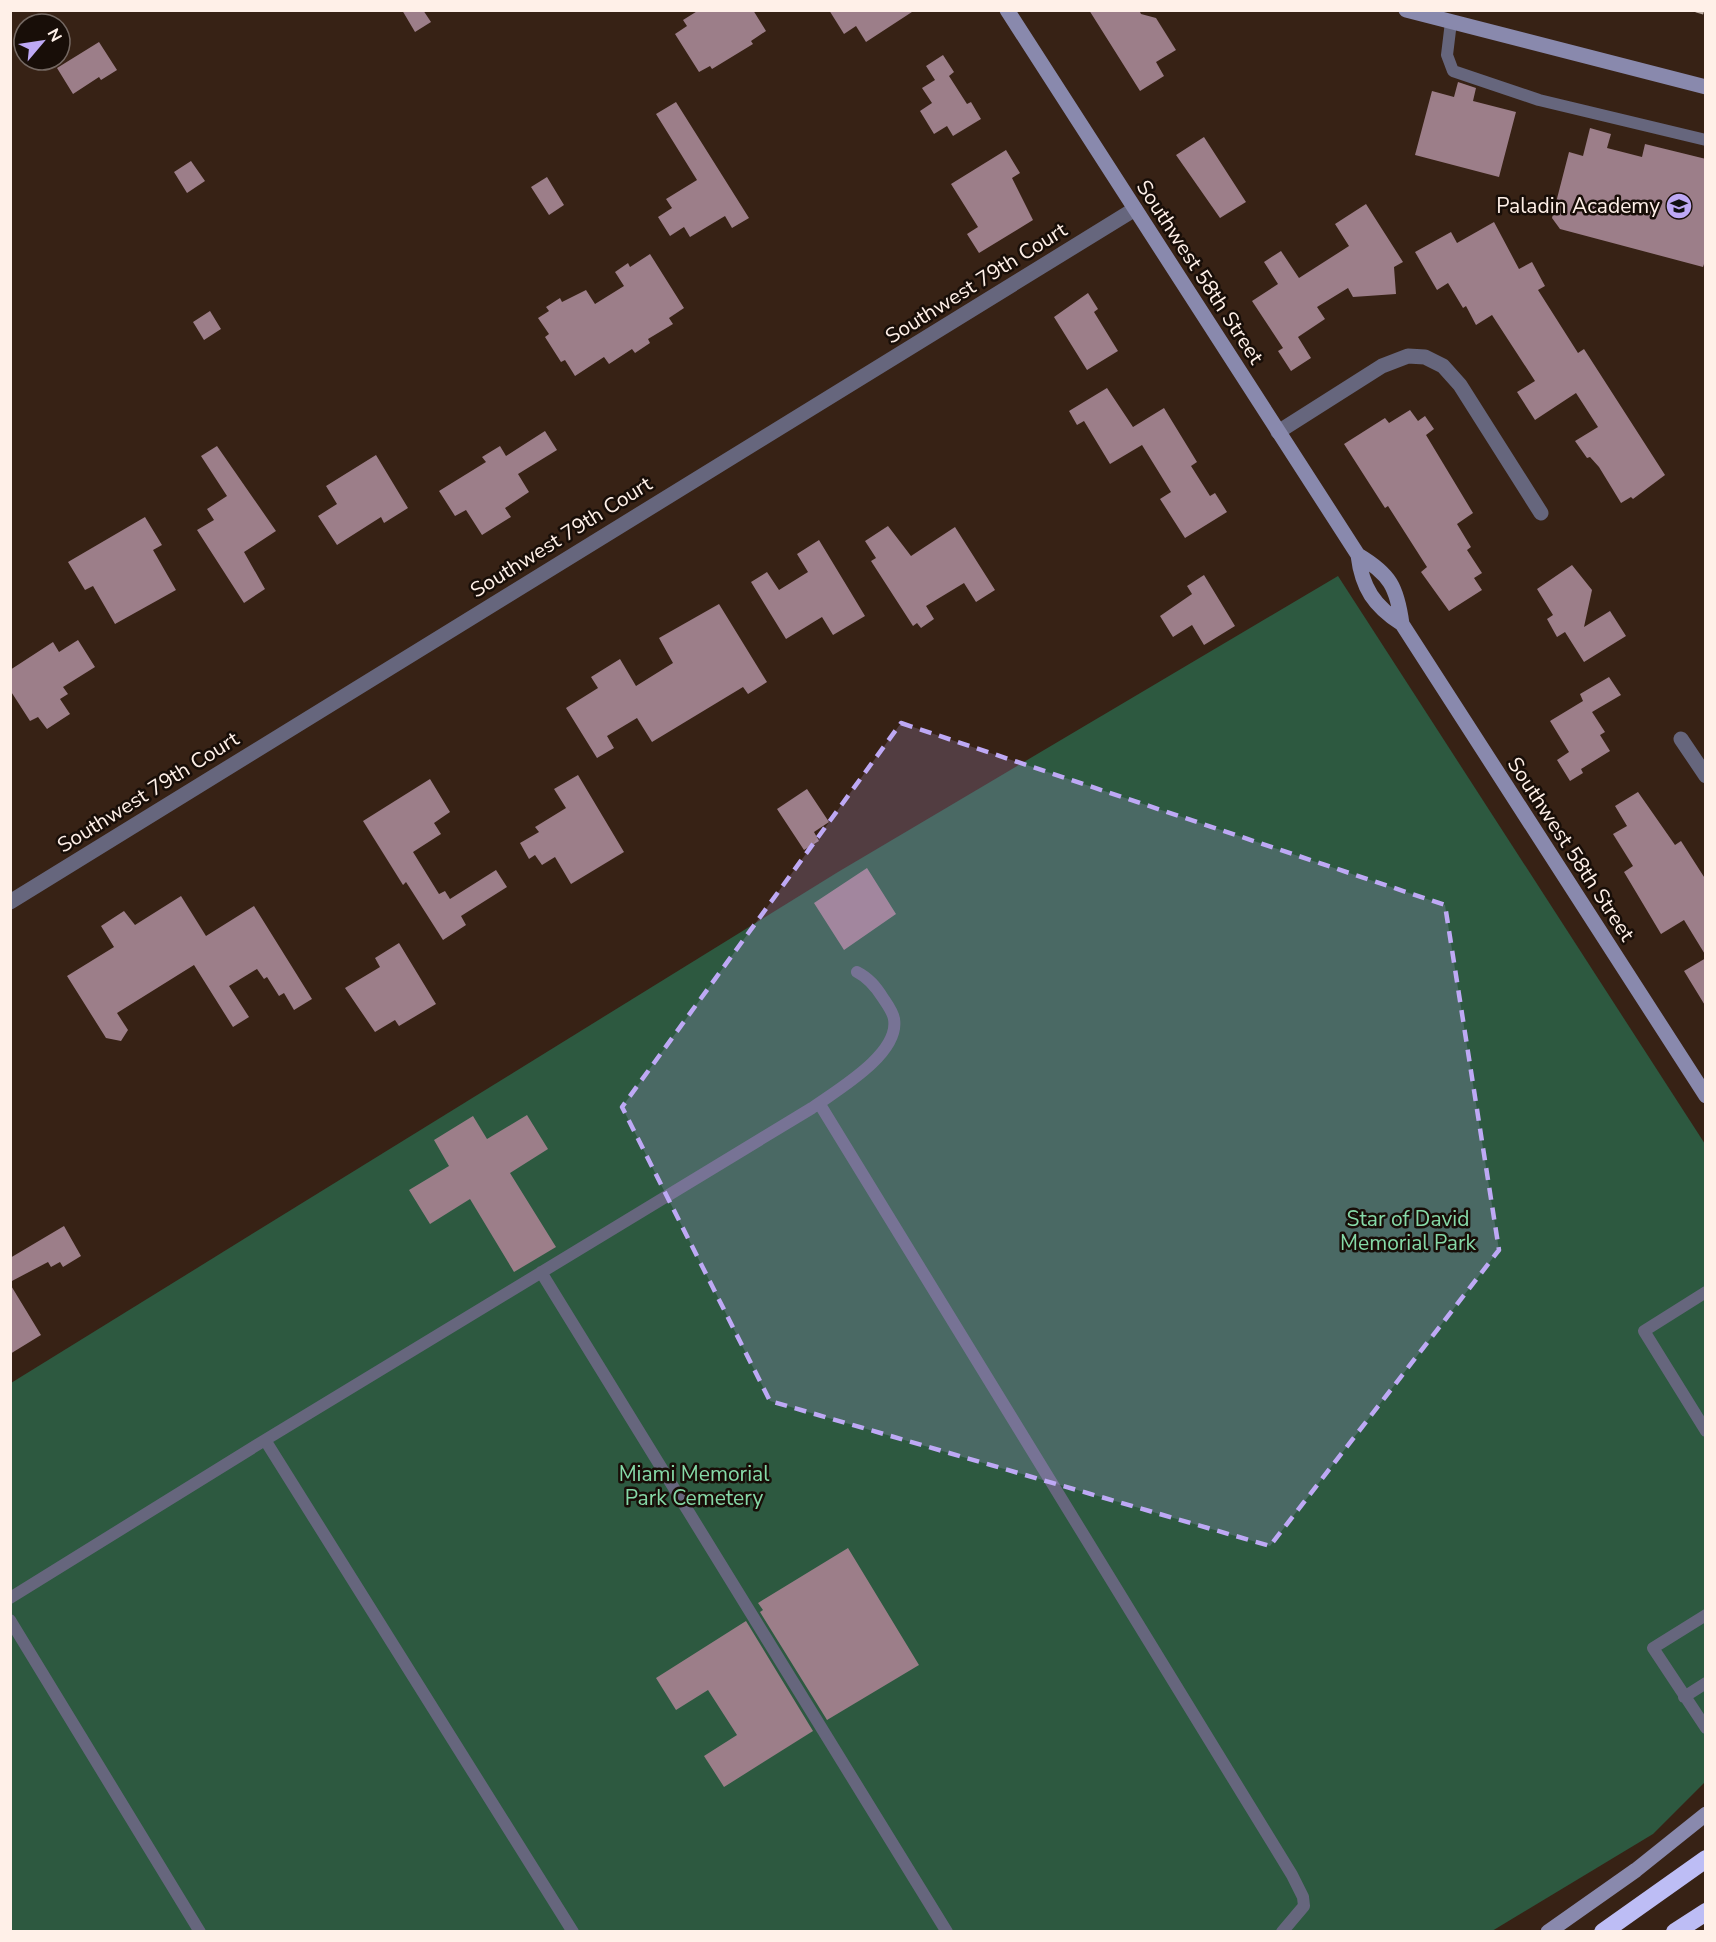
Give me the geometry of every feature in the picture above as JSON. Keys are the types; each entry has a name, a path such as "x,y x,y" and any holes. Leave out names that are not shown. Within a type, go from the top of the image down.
{"highway":[{"path":"1603,1932 1706,1859"},
{"path":"1675,1932 1706,1912"}],"street":[{"name":"Southwest 58th Street","path":"1007,10 1358,555 1365,585 1373,601 1402,624 1706,1096"},
{"path":"1406,10 1706,87"},
{"name":"Southwest 79th Court","path":"10,902 1135,209"},
{"path":"1278,432 1382,366 1400,358 1425,357 1443,366 1460,385 1541,513"},
{"name":"Southwest 58th Street","path":"1358,555 1378,568 1393,585 1402,624"},
{"path":"1681,739 1706,776"},
{"path":"1548,1932 1636,1870 1706,1814"}],"lane":[{"path":"1451,22 1447,55 1452,71 1539,100 1706,140"},
{"path":"10,1598 819,1103 858,1076 891,1040 894,1019 888,1005 867,977 857,972"},
{"path":"819,1103 1292,1875 1303,1897 1304,1906 1282,1932"},
{"path":"541,1272 947,1932"},
{"path":"1706,1292 1644,1331 1706,1431"},
{"path":"265,1440 573,1932"},
{"path":"1706,1615 1653,1648 1706,1728"},
{"path":"10,1620 200,1932"},
{"path":"1684,1697 1706,1683"}],"highlighted area":[{"path":"901,723 1445,905 1499,1250 1270,1546 770,1401 622,1107"}],"green space":[{"name":"Miami Memorial Park Cemetery","path":"1338,576 1705,1144 1705,1782 1653,1834 1492,1931 11,1932 11,1383 838,872"}],"building":[{"path":"402,10 423,10 431,22 415,32"},
{"path":"699,10 753,10 766,31 751,41 753,44 712,69 710,66 699,72 675,34 687,26 683,20"},
{"path":"829,10 915,10 866,42 856,26 844,34"},
{"path":"1089,10 1139,10 1141,14 1156,18 1176,50 1156,62 1164,76 1140,91"},
{"path":"99,42 117,70 101,80 99,77 73,94 59,72 72,72 72,59"},
{"path":"943,55 954,72 949,76 967,104 971,102 981,119 953,136 947,126 934,134 920,111 932,103 922,88 935,80 926,66"},
{"path":"1458,82 1476,88 1473,101 1516,112 1499,177 1415,155 1432,91 1454,97"},
{"path":"676,102 749,218 732,228 725,216 690,237 684,227 670,236 658,217 672,208 666,199 697,180 656,114"},
{"path":"1590,128 1611,134 1607,148 1642,157 1645,144 1706,159 1706,258 1703,267 1560,229 1552,218 1569,152 1583,156"},
{"path":"1204,137 1246,202 1220,218 1176,155"},
{"path":"1006,150 1020,173 1012,178 1033,220 979,253 967,234 978,227 951,184"},
{"path":"191,161 205,181 187,193 174,172"},
{"path":"547,177 564,205 549,215 531,187"},
{"path":"1366,204 1403,262 1394,267 1396,294 1353,297 1348,288 1317,307 1325,319 1298,337 1311,358 1291,371 1278,351 1283,348 1252,301 1278,284 1264,262 1281,251 1299,278 1349,246 1335,224"},
{"path":"1494,222 1519,269 1532,262 1545,286 1538,290 1578,353 1584,349 1665,475 1633,499 1631,497 1621,503 1599,467 1590,457 1587,458 1575,441 1598,427 1576,393 1535,420 1517,392 1535,381 1492,315 1476,325 1466,306 1463,308 1448,283 1437,290 1415,252 1451,232 1457,243"},
{"path":"650,254 684,308 669,318 673,324 648,339 650,343 635,353 632,349 609,364 604,357 575,376 565,360 561,362 545,337 549,334 538,318 549,311 546,307 560,298 562,302 586,290 595,304 624,286 615,272 628,263 630,267"},
{"path":"1088,293 1098,309 1094,312 1118,351 1087,370 1054,317"},
{"path":"210,311 221,329 204,340 193,322"},
{"path":"1107,388 1133,427 1164,408 1197,462 1191,466 1210,496 1215,493 1227,512 1185,538 1160,499 1171,492 1142,445 1110,464 1084,421 1077,425 1069,411"},
{"path":"1410,410 1418,421 1425,416 1434,429 1426,435 1473,513 1457,524 1471,547 1467,550 1482,573 1474,578 1482,590 1449,611 1421,572 1427,567 1388,506 1385,508 1344,444 1385,418 1389,423"},
{"path":"545,431 557,450 518,474 529,492 505,508 511,517 482,535 466,510 455,516 439,491 486,462 482,457 500,446 506,456"},
{"path":"217,446 276,531 244,552 265,589 244,603 197,530 214,520 207,509 227,496 201,456"},
{"path":"376,455 408,508 384,523 381,517 337,545 318,516 337,504 326,486"},
{"path":"145,517 162,545 153,550 176,590 115,624 93,586 85,590 68,562"},
{"path":"888,526 911,556 955,527 995,590 976,602 964,583 926,606 934,619 921,628 917,623 913,626 871,561 876,558 865,541"},
{"path":"819,540 865,616 833,635 822,617 786,639 751,582 767,572 779,590 808,572 797,554"},
{"path":"1572,565 1592,590 1584,627 1610,611 1626,636 1584,662 1565,632 1557,637 1547,619 1553,615 1537,589"},
{"path":"1204,575 1235,626 1204,645 1192,625 1173,637 1160,616 1192,594 1187,586"},
{"path":"719,604 767,682 748,694 743,687 652,742 637,718 607,736 614,748 597,758 566,708 598,688 591,677 620,659 636,686 673,663 659,638"},
{"path":"78,640 95,667 63,687 68,694 60,699 70,714 47,729 38,717 30,721 10,690 10,670 53,642 59,652"},
{"path":"1609,677 1621,695 1592,712 1605,732 1600,735 1610,751 1581,769 1583,773 1570,781 1557,760 1569,752 1550,721 1583,701 1580,694"},
{"path":"578,775 624,852 571,884 555,857 542,865 535,855 529,859 520,843 539,832 535,827 566,808 554,789"},
{"path":"430,779 450,812 434,823 441,834 413,852 439,894 445,891 450,899 496,870 507,887 461,916 466,925 443,940 406,882 403,885 363,821"},
{"path":"807,789 829,822 814,832 819,841 804,850 777,809"},
{"path":"1638,792 1675,845 1681,841 1706,880 1706,956 1684,920 1661,934 1624,872 1633,866 1613,834 1627,826 1615,806"},
{"path":"867,868 896,914 844,950 814,903"},
{"path":"181,896 206,936 254,906 312,999 294,1010 284,993 279,996 267,977 264,979 257,969 229,986 249,1017 233,1027 194,965 117,1013 128,1030 121,1041 106,1038 67,976 114,947 101,926 124,911 135,925"},
{"path":"399,943 436,1004 399,1026 395,1020 375,1032 345,988 380,967 375,958"},
{"path":"1706,958 1706,1007 1684,971"},
{"path":"527,1115 548,1149 510,1173 556,1247 514,1272 470,1199 430,1224 409,1190 449,1166 434,1140 473,1116 487,1139"},
{"path":"64,1226 81,1256 63,1267 60,1262 51,1267 48,1262 10,1282 10,1258"},
{"path":"10,1284 41,1335 10,1354"},
{"path":"848,1548 919,1665 827,1720 760,1612 763,1610 758,1603"},
{"path":"746,1621 813,1731 724,1787 704,1756 737,1735 708,1690 676,1710 656,1678"}],"railway":[{"path":"1696,10 1706,13"}],"place":[{"name":"Paladin Academy","path":"1679,206"}],"park label":[{"name":"Star of David Memorial Park","path":"1408,1231"}]}
